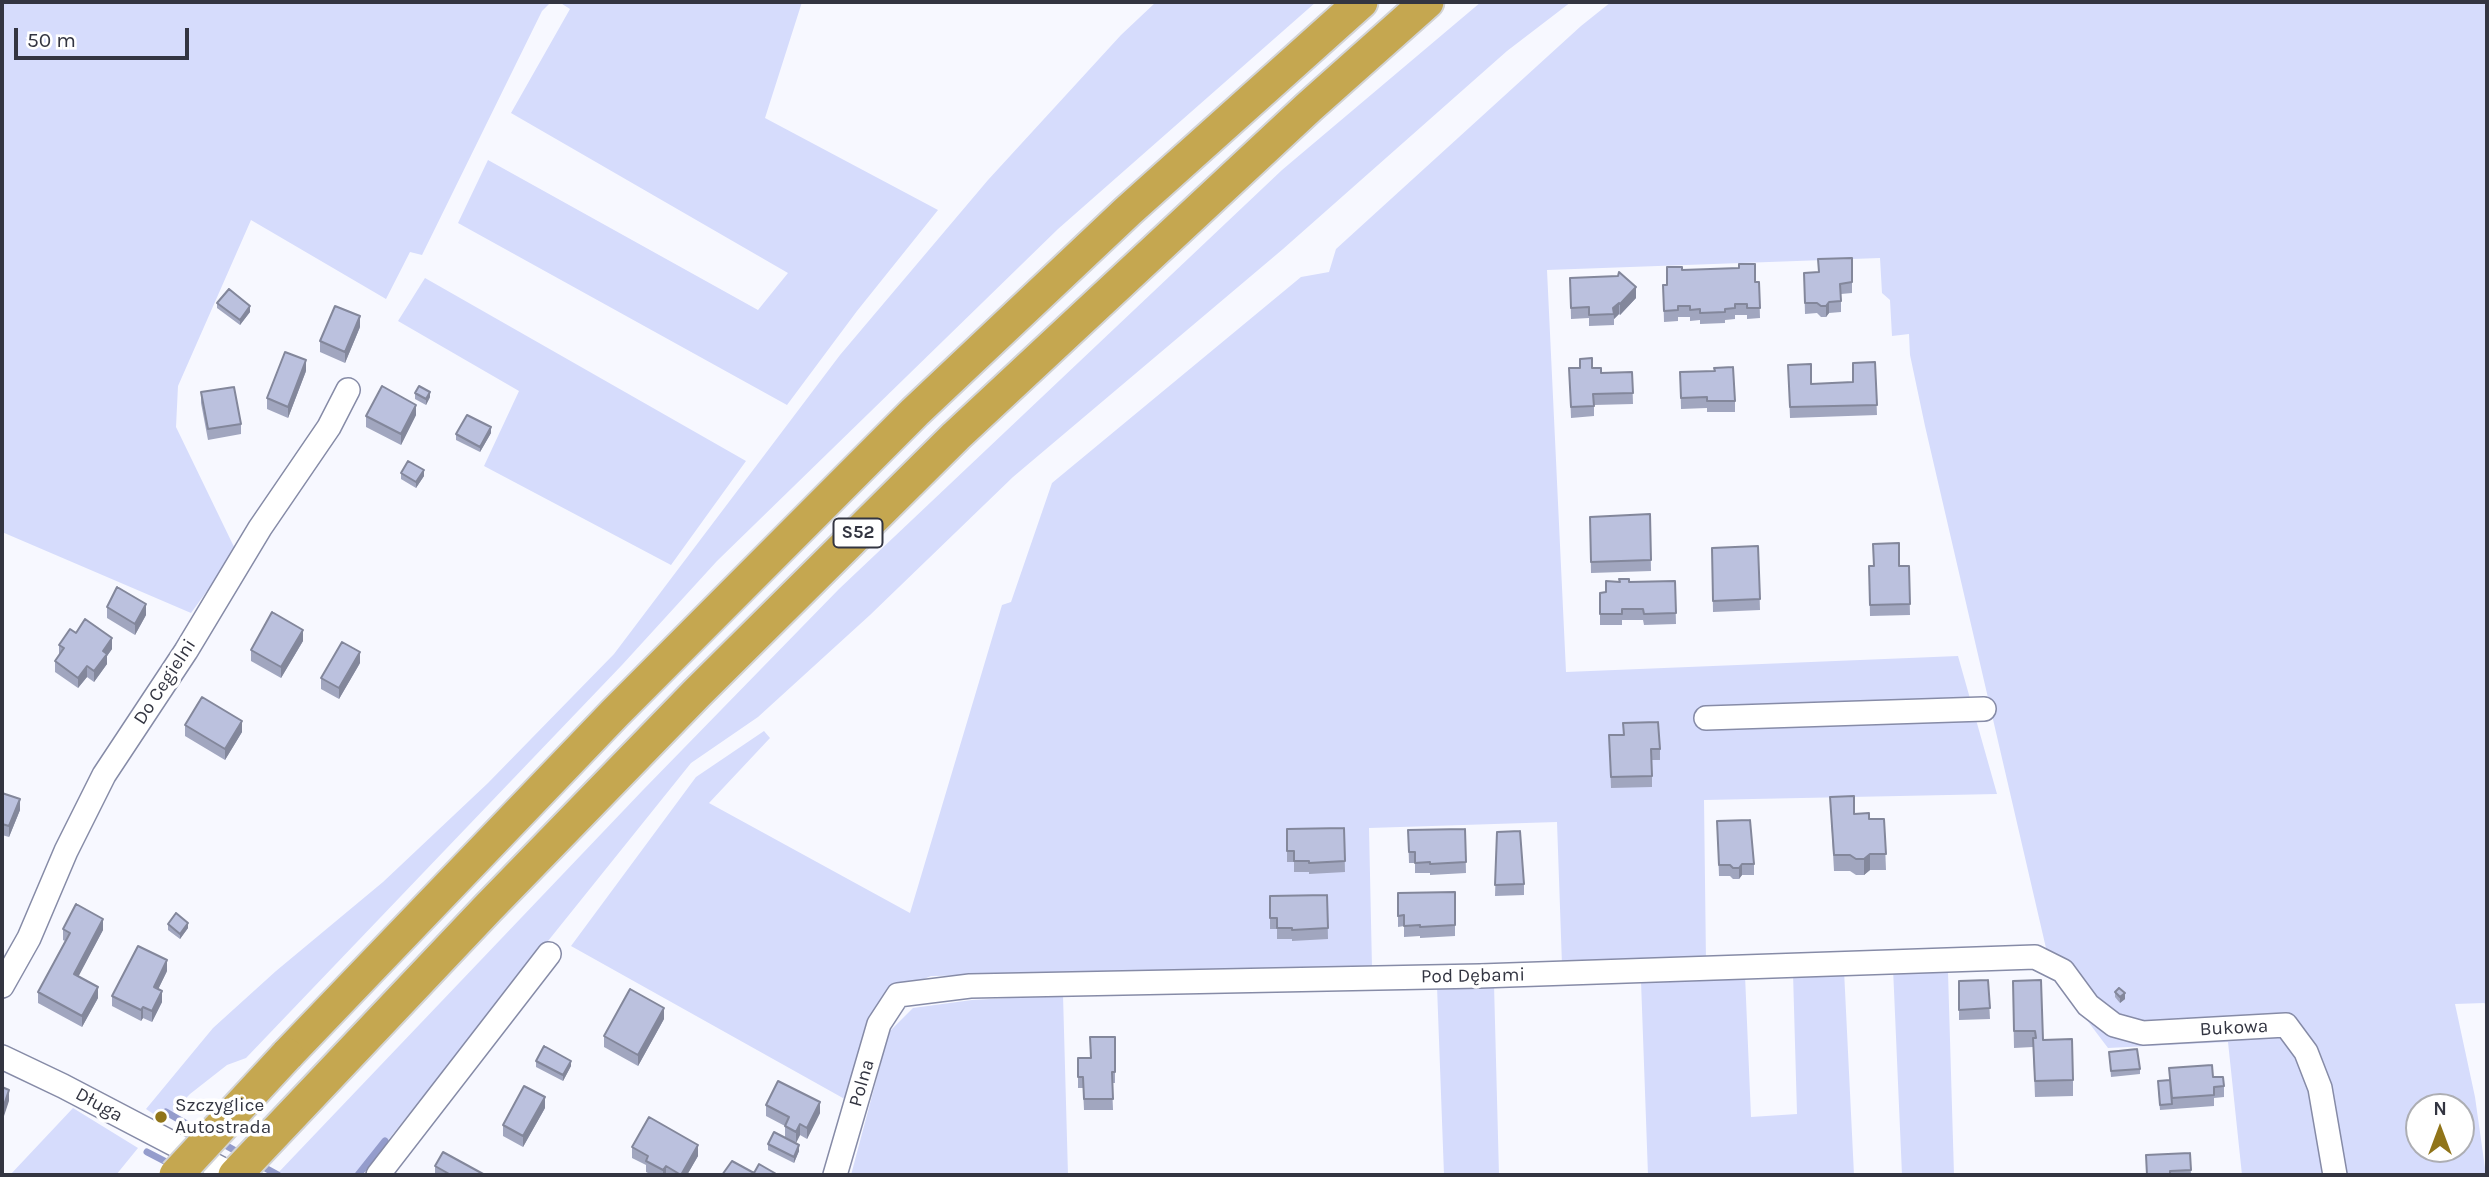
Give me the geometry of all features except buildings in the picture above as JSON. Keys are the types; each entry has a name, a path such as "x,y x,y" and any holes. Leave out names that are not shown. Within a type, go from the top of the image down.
{"highway":[{"name":"S52","path":"176,1175 287,1055 615,713 915,412 1128,211 1361,2"},
{"name":"S52","path":"234,1175 687,703 956,436 1309,107 1427,2"}],"street":[{"name":"Do Cegielni","path":"2,986 29,938 65,850 104,775 186,651 260,528 330,427 348,390"},
{"path":"1706,718 1984,709"},
{"path":"378,1175 549,954"},
{"name":"Pod Dębami","path":"898,995 970,986 1480,976 2035,957 2047,963"},
{"name":"Bukowa","path":"2047,963 2063,971 2088,1005 2114,1025 2143,1033 2286,1025 2306,1052 2320,1088 2335,1175"},
{"name":"Polna","path":"835,1175 879,1024 898,995"},
{"name":"Długa","path":"2,1057 234,1175"}],"shaded area":[{"path":"2,2 551,2 542,11 422,255 410,252 386,299 251,220 178,386 176,427 236,551 191,613 2,532"},
{"path":"559,2 802,2 765,118 938,210 857,311 787,405 458,223 488,160 758,310 788,273 511,113 570,9"},
{"path":"1156,2 1316,2 1058,229 717,561 622,665 246,1058 227,1065 190,1094 164,1121 146,1109 213,1028 276,971 383,882 488,783 614,654 840,355 988,180 1121,35"},
{"path":"1481,2 1571,2 1507,51 1283,249 1013,477 870,615 758,717 691,763 360,1175 277,1174 839,589 1282,170"},
{"path":"1611,2 2487,2 2487,1005 2455,1004 2474,1093 2405,1093 2405,1163 2475,1163 2475,1097 2486,1175 2242,1175 2228,1042 2108,1048 2052,974 1925,426 1910,355 1909,334 1892,336 1890,300 1882,293 1880,258 1547,270 1566,672 1958,656 1997,794 1704,800 1706,962 1562,965 1557,822 1369,828 1372,968 931,976 900,989 850,1102 571,946 696,777 764,731 770,738 709,803 910,913 1002,605 1011,602 1052,483 1301,277 1329,272 1336,249 1581,26"},
{"path":"425,278 746,461 671,565 484,466 519,391 398,321"},
{"path":"1893,968 1948,972 1954,1175 1902,1175"},
{"path":"1844,970 1854,1175 1648,1175 1641,981 1745,975 1751,1117 1797,1114 1793,973"},
{"path":"1494,984 1499,1175 1444,1175 1437,986"},
{"path":"1063,995 1068,1175 851,1175 889,1032 913,1008 972,1000"},
{"path":"73,1108 138,1148 116,1175 10,1175"}],"waterway":[{"path":"166,1112 204,1134"},
{"path":"218,1141 241,1154"},
{"path":"358,1175 385,1141"},
{"path":"147,1152 174,1166"},
{"path":"258,1164 278,1175"}],"place":[{"name":"Szczyglice Autostrada","path":"161,1117"}]}
